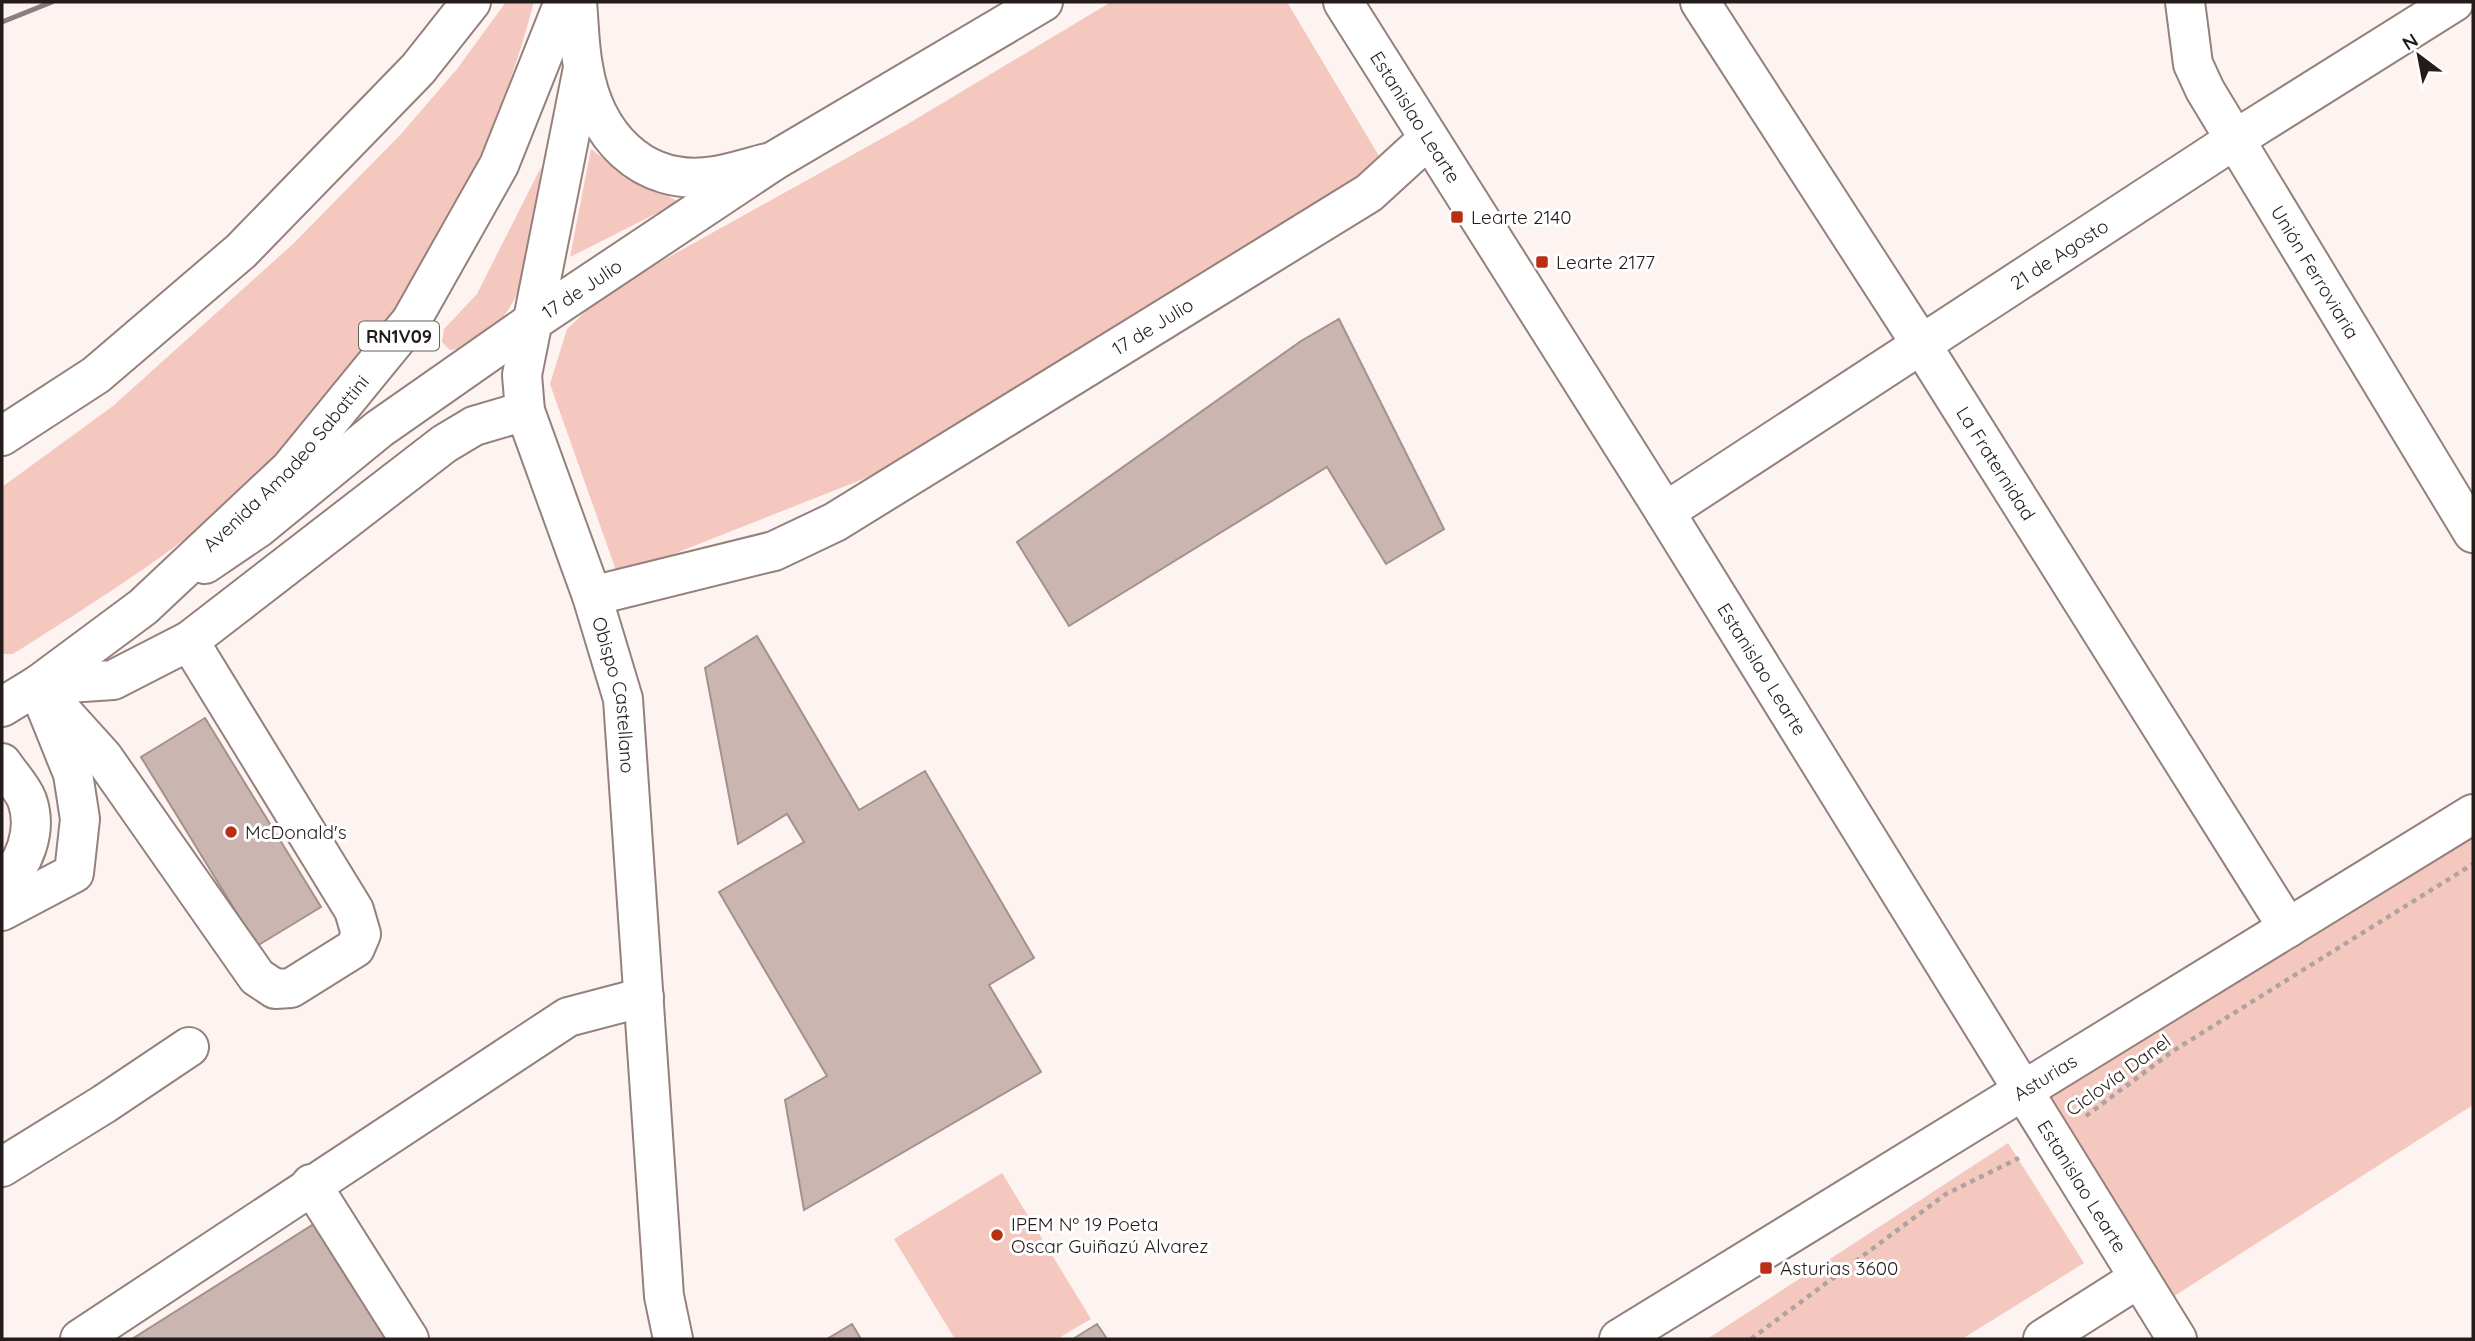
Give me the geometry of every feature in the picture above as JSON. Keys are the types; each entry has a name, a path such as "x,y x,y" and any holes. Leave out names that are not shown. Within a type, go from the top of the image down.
{"street":[{"path":"2,436 96,375 241,251 418,69 471,2"},
{"name":"Avenida Amadeo Sabattini","path":"2,707 38,685 143,607 290,469 411,321 499,165 564,2"},
{"path":"577,2 583,68 600,117 616,143 637,163 670,175 713,177 772,162"},
{"name":"17 de Julio","path":"143,607 258,528 379,429 532,322 772,162 1043,2"},
{"name":"Estanislao Learte","path":"1343,2 1665,512 2177,1339"},
{"name":"La Fraternidad","path":"1700,2 1921,344 2288,928"},
{"name":"Unión Ferroviaria","path":"2185,2 2193,64 2234,140 2473,533"},
{"name":"21 de Agosto","path":"1665,512 2234,140 2454,2"},
{"name":"Obispo Castellano","path":"583,68 522,375 525,411 593,596 623,698 664,1296 673,1339"},
{"name":"17 de Julio","path":"593,596 774,551 835,522 1369,193 1428,139"},
{"path":"38,685 113,680 189,640 444,444 474,426 525,411"},
{"path":"38,685 103,757 257,977 275,989 291,988 355,948 360,934 354,910 189,640"},
{"path":"2,911 74,873 80,818 73,774 38,685"},
{"path":"2,763 27,800 30,837 15,873 2,886"},
{"name":"Asturias","path":"1619,1339 2473,814"},
{"path":"80,1339 311,1184 568,1017 644,997"},
{"path":"2,1167 104,1104 189,1046"},
{"path":"311,1184 409,1339"},
{"path":"2043,1339 2139,1278"}],"path":[{"name":"Ciclovía Danel","path":"1751,1339 1946,1194 2054,1140 2173,1051 2473,864"}],"shaded area":[{"path":"506,2 534,2 518,56 480,156 457,204 403,296 308,425 260,477 193,533 121,584 13,654 2,654 2,487 113,406 294,243 401,134 457,69"},
{"path":"1111,2 1287,2 1385,166 881,472 618,576 550,384 567,329 606,292 906,125"},
{"path":"591,149 612,165 679,202 570,257"},
{"path":"541,167 533,239 520,287 509,308 494,326 466,345 450,350 442,342 444,329 477,294"},
{"path":"2473,823 2473,1105 2168,1300 2036,1092"},
{"path":"2008,1143 2084,1263 1962,1339 1707,1339"},
{"path":"1002,1173 1091,1319 1057,1339 955,1339 894,1239"}],"building":[{"path":"1339,319 1444,529 1386,564 1327,467 1069,626 1017,542 1301,341"},
{"path":"757,636 859,810 925,771 1034,958 989,985 1041,1072 804,1210 785,1100 827,1076 719,892 804,842 787,814 738,844 705,668"},
{"name":"McDonald's","path":"205,718 321,907 257,946 141,757"},
{"path":"317,1222 391,1339 132,1339"},
{"path":"852,1324 861,1339 827,1339"},
{"path":"1097,1324 1107,1339 1073,1339"}],"railway":[{"path":"2,22 52,2"}],"place":[{"name":"Learte 2140","path":"1457,217"},
{"name":"Learte 2177","path":"1542,262"},
{"name":"McDonald's","path":"231,832"},
{"name":"IPEM Nº 19 Poeta Oscar Guiñazú Alvarez","path":"997,1235"},
{"name":"Asturias 3600","path":"1766,1268"}]}
